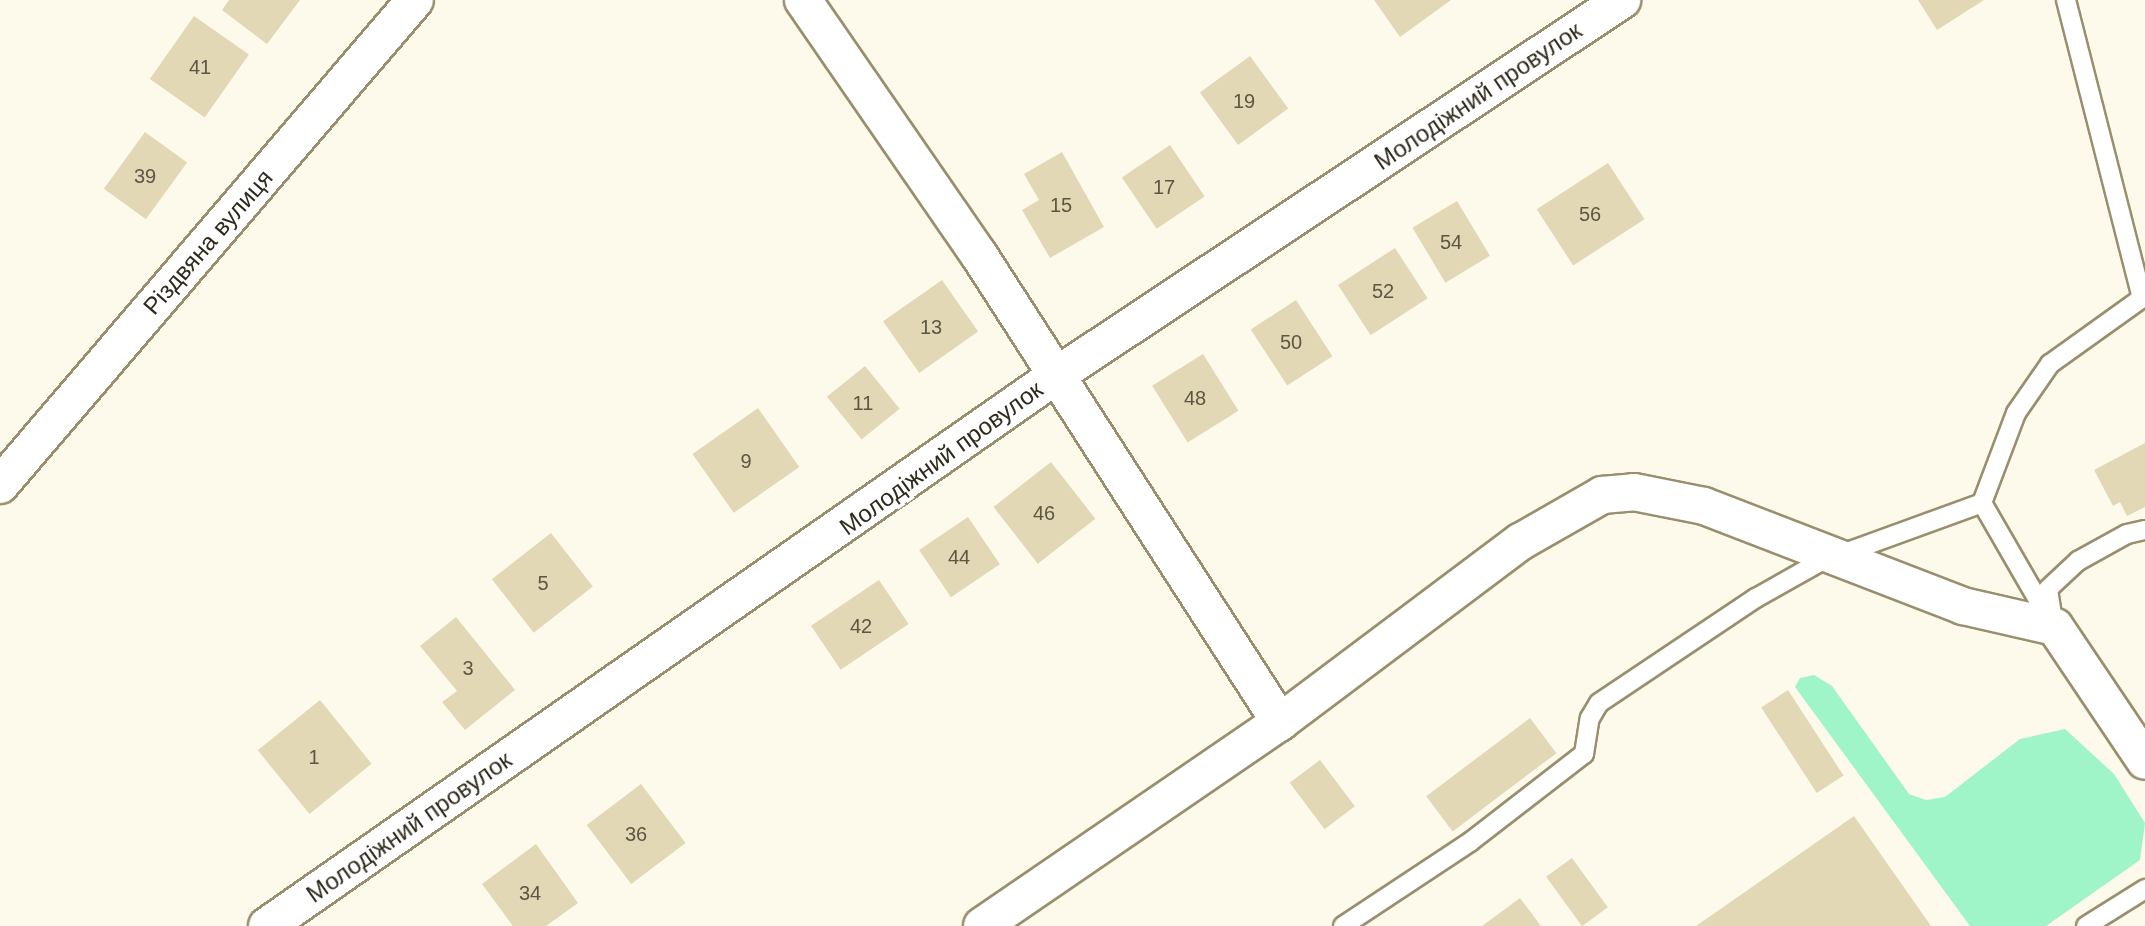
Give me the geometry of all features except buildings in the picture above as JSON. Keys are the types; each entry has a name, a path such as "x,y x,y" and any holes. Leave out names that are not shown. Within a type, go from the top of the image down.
{"street":[{"name":"Різдвяна вулиця","path":"0,485 415,0"},
{"path":"803,0 979,255 1054,377 1280,722"},
{"name":"Молодіжний провулок","path":"267,926 1054,377 1622,0"},
{"path":"990,923 1280,722 1520,542 1602,495 1668,496 1837,556 1963,606 2055,627 2145,761"}],"lane":[{"path":"1343,926 1470,842 1584,754 1590,718 1599,703 1795,573 1982,503 2016,413 2050,364 2144,297 2066,0"},
{"path":"1982,503 2055,627"},
{"path":"2055,627 2048,589 2078,561 2127,534 2145,530"},
{"path":"2086,926 2145,889"}],"green space":[{"path":"1814,675 1832,686 1909,794 1926,800 1945,797 2020,739 2065,729 2114,774 2145,823 2140,860 2046,926 1970,926 1795,687 1800,678"}]}
